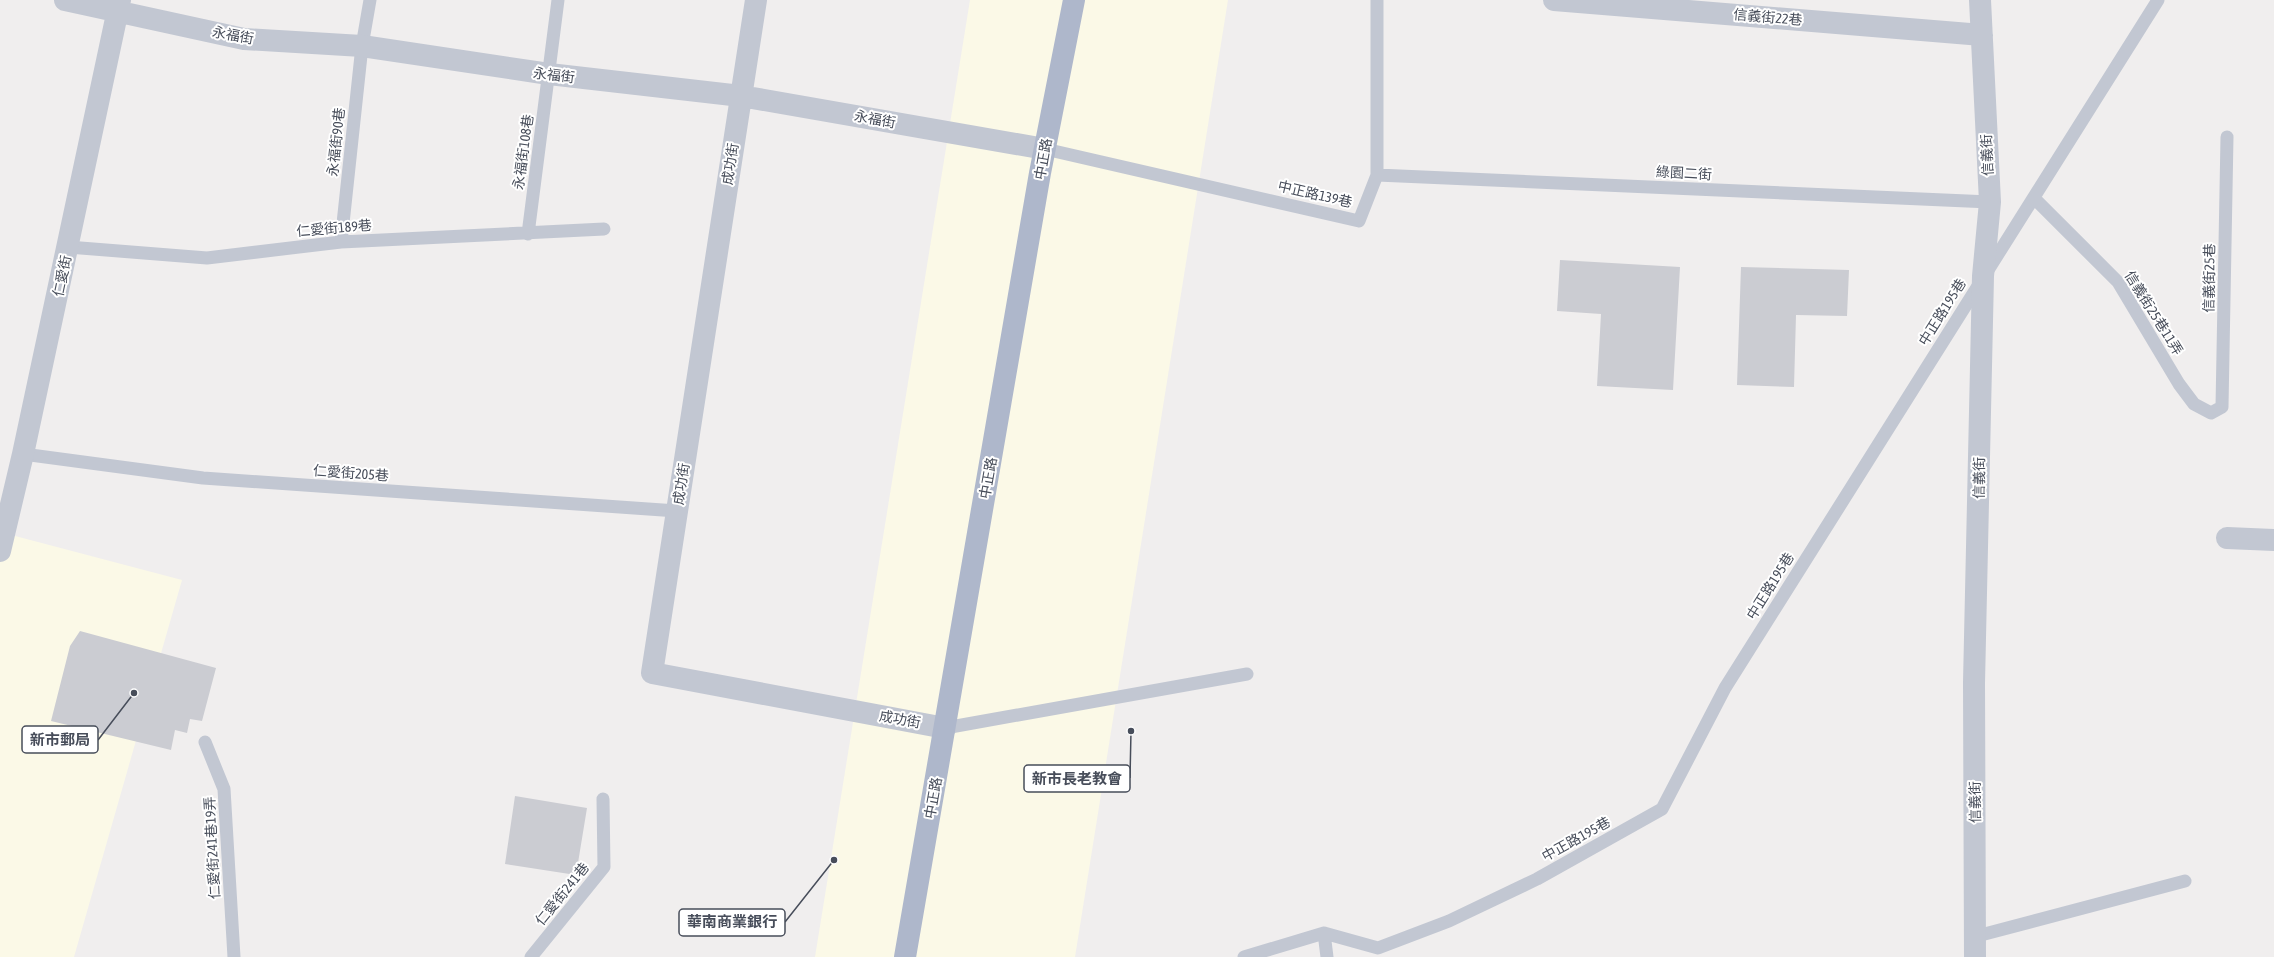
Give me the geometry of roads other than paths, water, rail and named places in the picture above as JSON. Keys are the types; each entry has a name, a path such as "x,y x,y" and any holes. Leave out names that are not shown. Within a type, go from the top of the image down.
{"main road":[{"name":"中正路","path":"905,957 1045,149 1074,0"}],"street":[{"name":"永福街","path":"65,0 119,5 244,39 362,46 549,74 741,96 1045,149"},
{"name":"成功街","path":"756,0 652,673 945,728"},
{"name":"信義街22巷","path":"1554,0 1982,35"},
{"name":"信義街","path":"1975,957 1977,936 1974,683 1983,276 1990,202 1980,0"},
{"name":"仁愛街","path":"0,552 23,454 119,5"},
{"path":"2227,538 2274,540"}],"lane":[{"name":"永福街90巷","path":"341,242 362,46 370,0"},
{"name":"永福街108巷","path":"528,234 558,0"},
{"name":"中正路139巷","path":"1045,149 1359,220 1377,175 1377,0"},
{"name":"中正路195巷","path":"1324,933 1378,948 1450,921 1530,882 1662,809 1725,688 2158,0"},
{"name":"信義街25巷","path":"2211,413 2222,407 2227,137"},
{"name":"綠園二街","path":"1377,175 1990,202"},
{"name":"信義街25巷11弄","path":"2034,198 2118,282 2179,384 2194,404 2211,413"},
{"name":"仁愛街189巷","path":"68,247 207,258 341,242 528,234 604,229"},
{"name":"仁愛街205巷","path":"23,454 203,478 677,511"},
{"path":"945,728 1247,674"},
{"name":"仁愛街241巷19弄","path":"205,742 224,789 234,957"},
{"name":"仁愛街241巷","path":"532,957 604,867 604,800"},
{"path":"1977,936 2185,882"},
{"path":"1244,957 1324,933 1327,957"}],"place":[{"name":"新市郵局","path":"134,693"},
{"name":"新市長老教會","path":"1131,731"},
{"name":"華南商業銀行","path":"834,860"}]}
